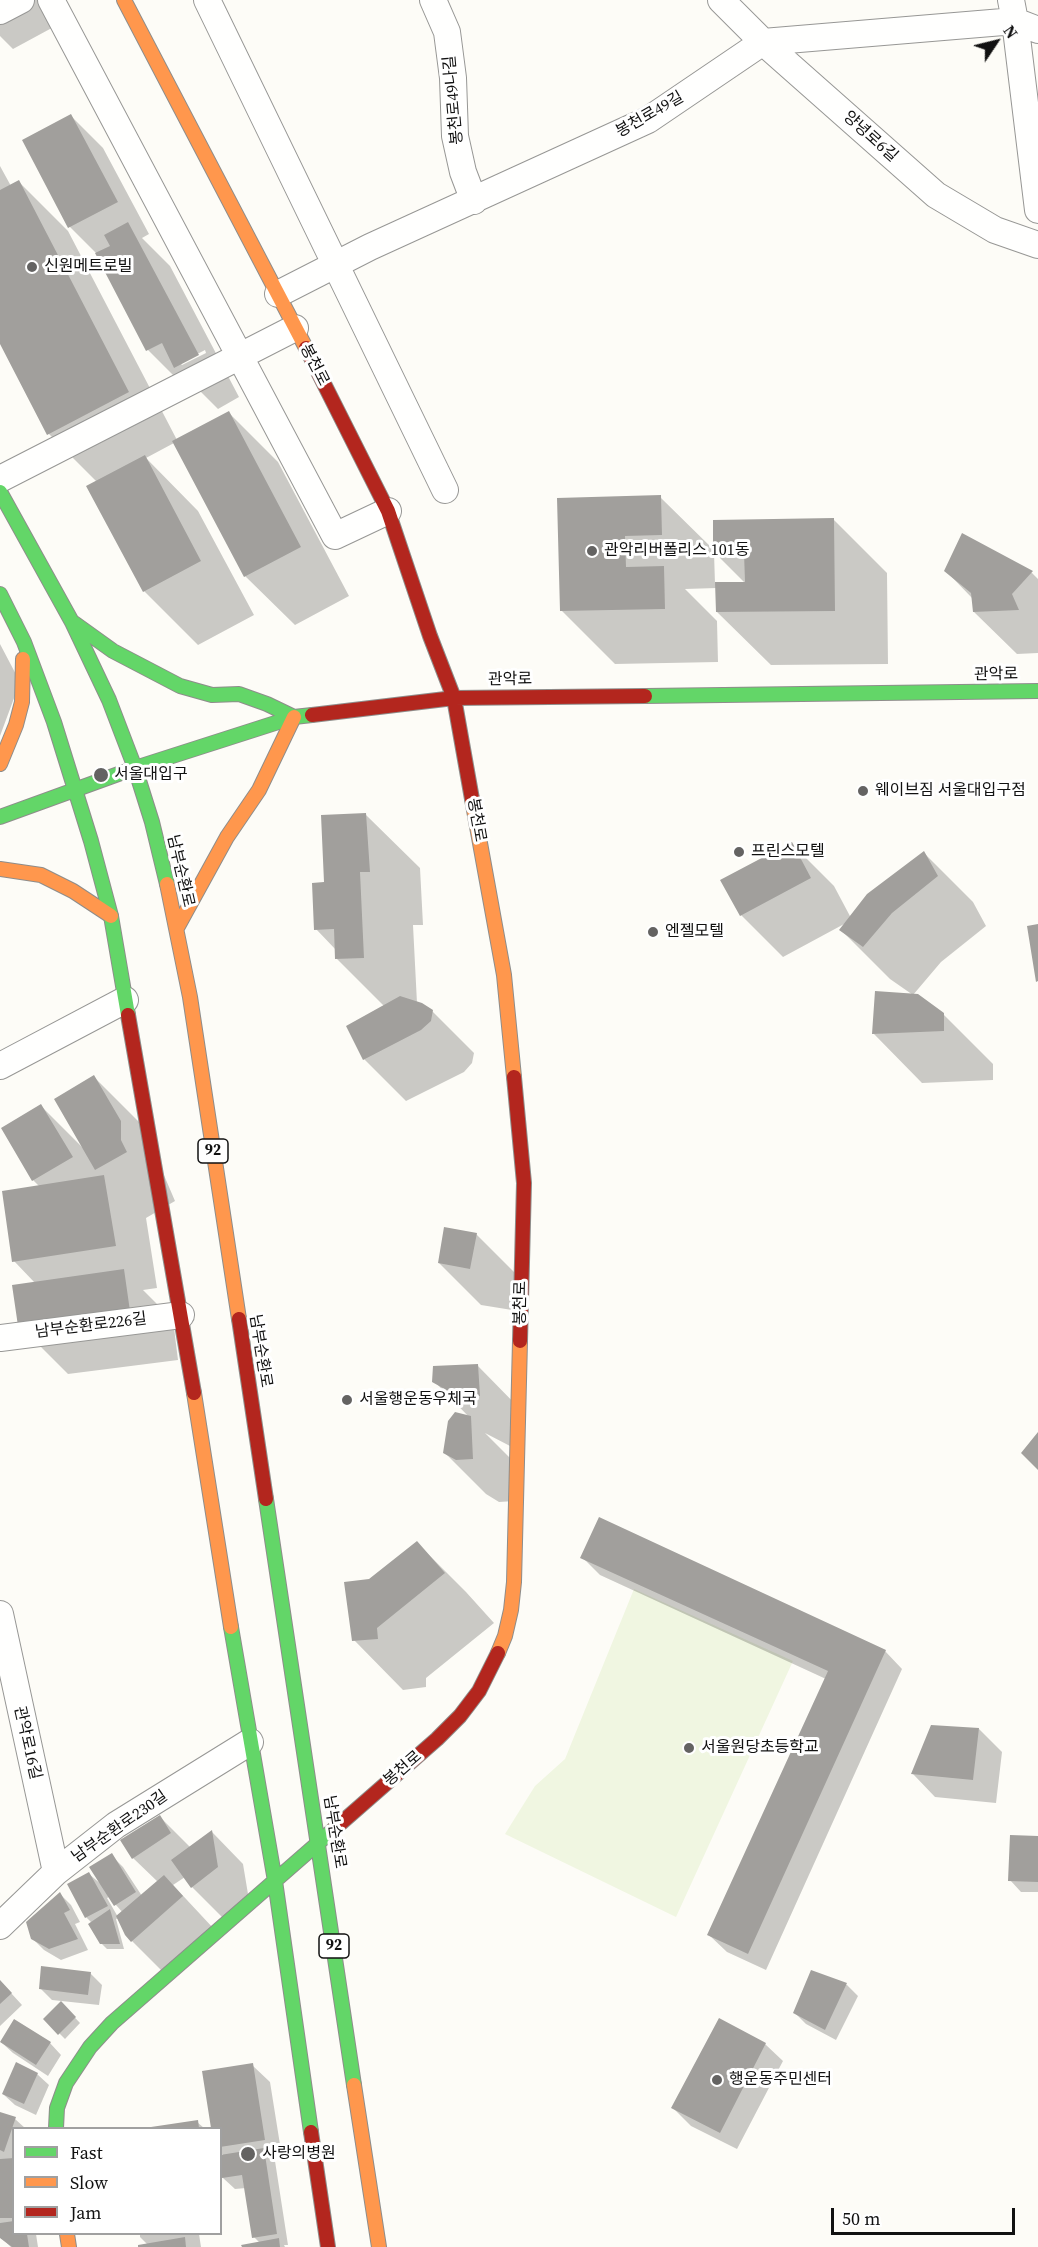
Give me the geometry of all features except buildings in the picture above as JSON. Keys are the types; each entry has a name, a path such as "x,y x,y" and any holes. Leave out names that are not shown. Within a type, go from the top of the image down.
{"main road":[{"name":"봉천로","path":"56,2127 57,2108 66,2083 90,2047 112,2023 437,1739 460,1716 479,1691 493,1666 505,1636 511,1610 515,1546 524,1183 504,975 454,698 430,636 388,510 124,0"},
{"name":"남부순환로","path":"0,492 72,622 109,700 135,768 152,822 177,928 190,998 379,2247"},
{"path":"0,594 24,642 54,722 111,916 182,1315 250,1742 275,1881 328,2247"},
{"path":"72,622 112,651 180,686 212,695 239,694 294,717 259,790 227,837 177,928"},
{"path":"0,764 10,743 22,702 24,642"},
{"name":"관악로","path":"0,817 135,768 294,717 454,698 1038,691"},
{"path":"0,869 41,875 73,891 111,916"},
{"path":"329,2028 343,2035 350,2049"},
{"path":"300,2057 302,2041 314,2030"}],"street":[{"path":"0,11 21,0"},
{"path":"51,0 335,536 388,510"},
{"path":"207,0 445,490"},
{"name":"봉천로49나길","path":"433,0 447,32 453,78 455,136 463,172 474,201"},
{"name":"양녕로6길","path":"721,0 763,42 936,195 995,230 1038,245"},
{"path":"1021,17 1038,210"},
{"name":"봉천로49길","path":"278,294 370,247 648,120 763,42 1021,17"},
{"name":"봉천로","path":"0,479 295,328"},
{"path":"0,1066 125,1000"},
{"name":"남부순환로226길","path":"0,1338 182,1315"},
{"name":"관악로16길","path":"0,1614 56,1872"},
{"name":"남부순환로230길","path":"0,1926 56,1872 116,1825 250,1742"}],"green space":[{"path":"634,1589 793,1661 676,1917 505,1834 535,1786 565,1759"}],"traffic: fast":[{"path":"0,492 72,622 109,700 135,768 152,822 167,884"},
{"path":"0,594 24,642 54,722 91,841 111,916 128,1015"},
{"path":"74,623 113,651 180,686 212,695 239,694 294,717"},
{"path":"645,696 1038,691"},
{"path":"0,817 135,768 294,717 312,715"},
{"path":"266,1499 354,2085"},
{"path":"231,1627 275,1881 311,2132"},
{"path":"56,2127 57,2108 66,2083 90,2047 112,2023 333,1830"}],"traffic: slow":[{"path":"124,0 306,348"},
{"path":"0,764 16,725 22,702 23,659"},
{"path":"177,928 227,837 259,790 294,717"},
{"path":"472,799 504,975 514,1077"},
{"path":"0,869 41,875 73,891 111,916"},
{"path":"167,884 190,997 239,1319"},
{"path":"498,1653 511,1610 514,1582 520,1341"},
{"path":"194,1393 231,1627"},
{"path":"354,2085 379,2247"},
{"path":"67,2235 69,2247"}],"traffic: jam":[{"path":"306,348 388,511 430,636 454,698"},
{"path":"312,715 454,698 645,696"},
{"path":"454,698 472,799"},
{"path":"128,1015 194,1393"},
{"path":"514,1077 524,1183 520,1341"},
{"path":"239,1319 266,1499"},
{"path":"333,1830 460,1716 479,1691 498,1653"},
{"path":"311,2132 328,2247"}],"place":[{"name":"신원메트로빌","path":"32,267"},
{"name":"관악리버폴리스 101동","path":"592,551"},
{"name":"서울대입구","path":"101,775"},
{"name":"웨이브짐 서울대입구점","path":"863,791"},
{"name":"프린스모텔","path":"739,852"},
{"name":"엔젤모텔","path":"653,932"},
{"name":"서울행운동우체국","path":"347,1400"},
{"name":"서울원당초등학교","path":"689,1748"},
{"name":"행운동주민센터","path":"717,2080"},
{"name":"사랑의병원","path":"248,2154"}]}
